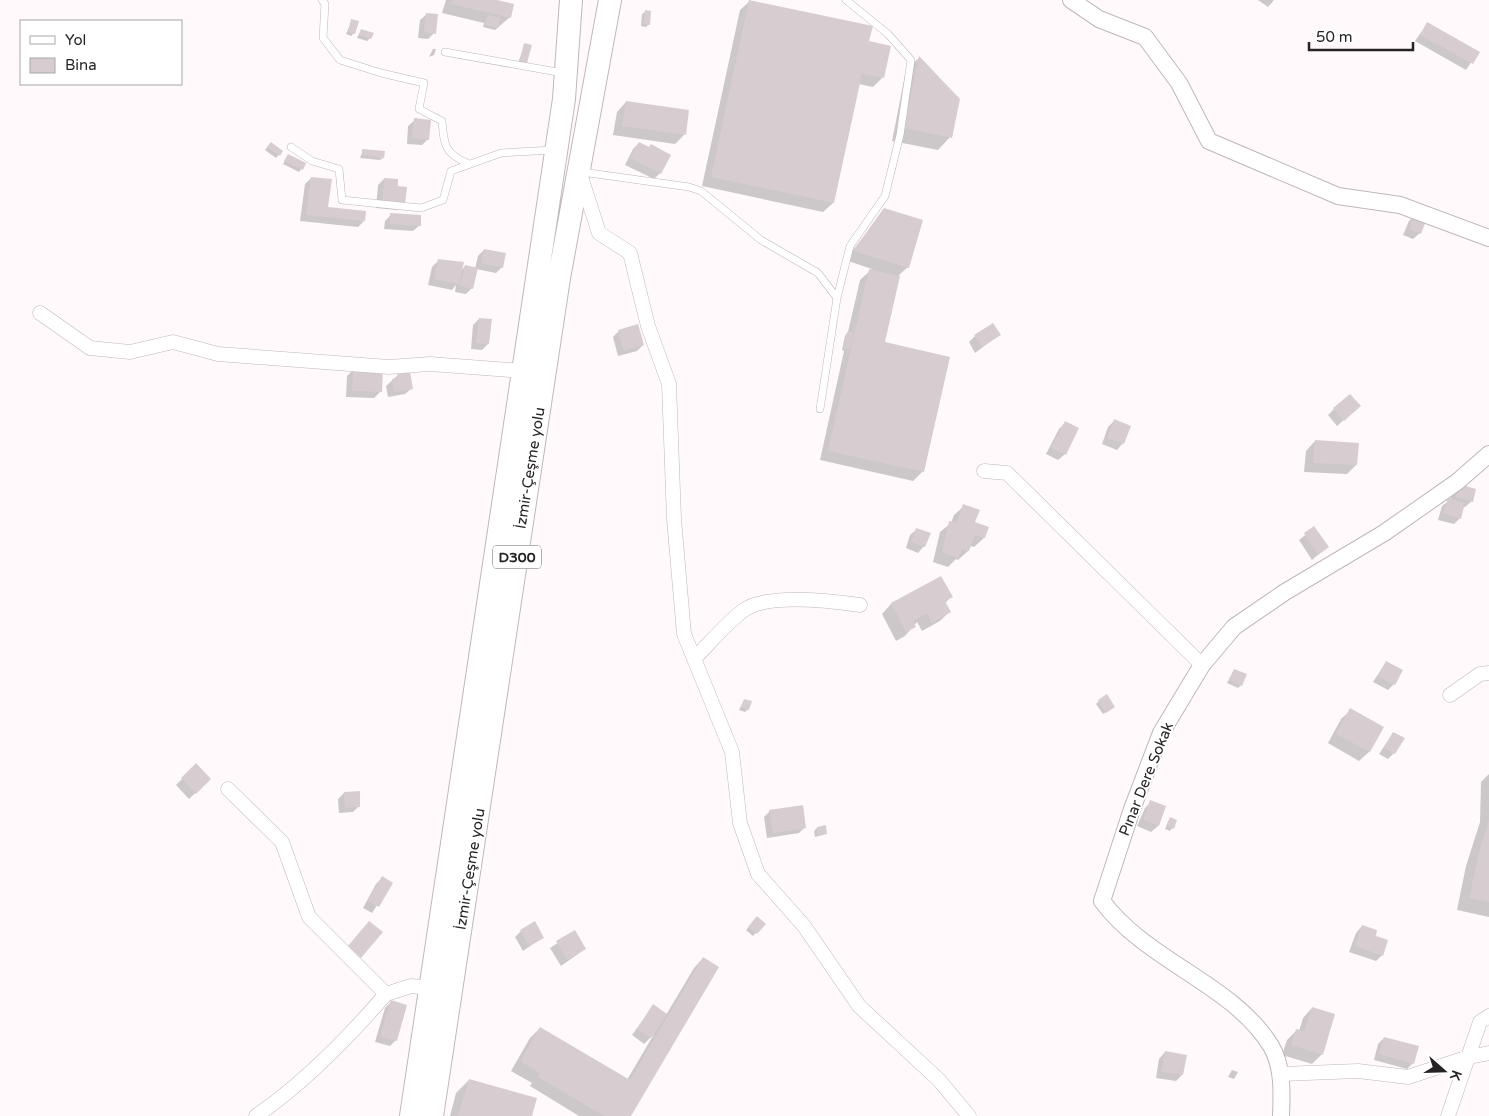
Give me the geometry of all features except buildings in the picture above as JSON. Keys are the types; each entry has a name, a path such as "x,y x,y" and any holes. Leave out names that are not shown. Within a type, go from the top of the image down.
{"highway":[{"name":"İzmir-Çeşme yolu","path":"411,1116 556,150 566,73 571,0"},
{"name":"İzmir-Çeşme yolu","path":"432,1116 559,278 610,0"}],"street":[{"path":"1072,0 1099,19 1145,37 1179,83 1209,141 1338,196 1400,205 1489,238"},
{"path":"579,171 599,233 630,253 648,326 669,384 674,519 684,634 732,752 740,823 758,874 804,926 860,1006 939,1080 969,1116"},
{"path":"40,312 90,348 130,352 174,342 218,354 389,367 430,364 523,372"},
{"name":"Pınar Dere Sokak","path":"1282,1116 1281,1074 1271,1046 1251,1022 1230,1002 1148,946 1116,920 1102,901 1132,809 1162,733 1202,666 1234,627 1285,592 1384,532 1457,482 1489,454"},
{"path":"984,471 1007,472 1202,666"},
{"path":"694,659 745,609 773,602 815,599 860,605"},
{"path":"1450,695 1480,674 1489,673"},
{"path":"228,789 282,842 310,917 386,994"},
{"path":"256,1116 279,1100 362,1022 386,994 411,986 430,988"},
{"path":"1448,1116 1480,1022 1489,1016"},
{"path":"1281,1074 1358,1071 1408,1077 1469,1057 1489,1053"}],"lane":[{"path":"322,0 325,4 323,38 340,60 381,73 424,83 419,109 442,121 444,145 455,158 469,164"},
{"path":"820,409 837,298 850,246 886,196 900,135 911,60 888,34 846,0"},
{"path":"445,52 566,73"},
{"path":"291,147 312,161 339,169 342,200 421,208 442,200 451,171 501,153 556,150"},
{"path":"579,171 689,187 702,191 762,240 818,273 837,298"}]}
